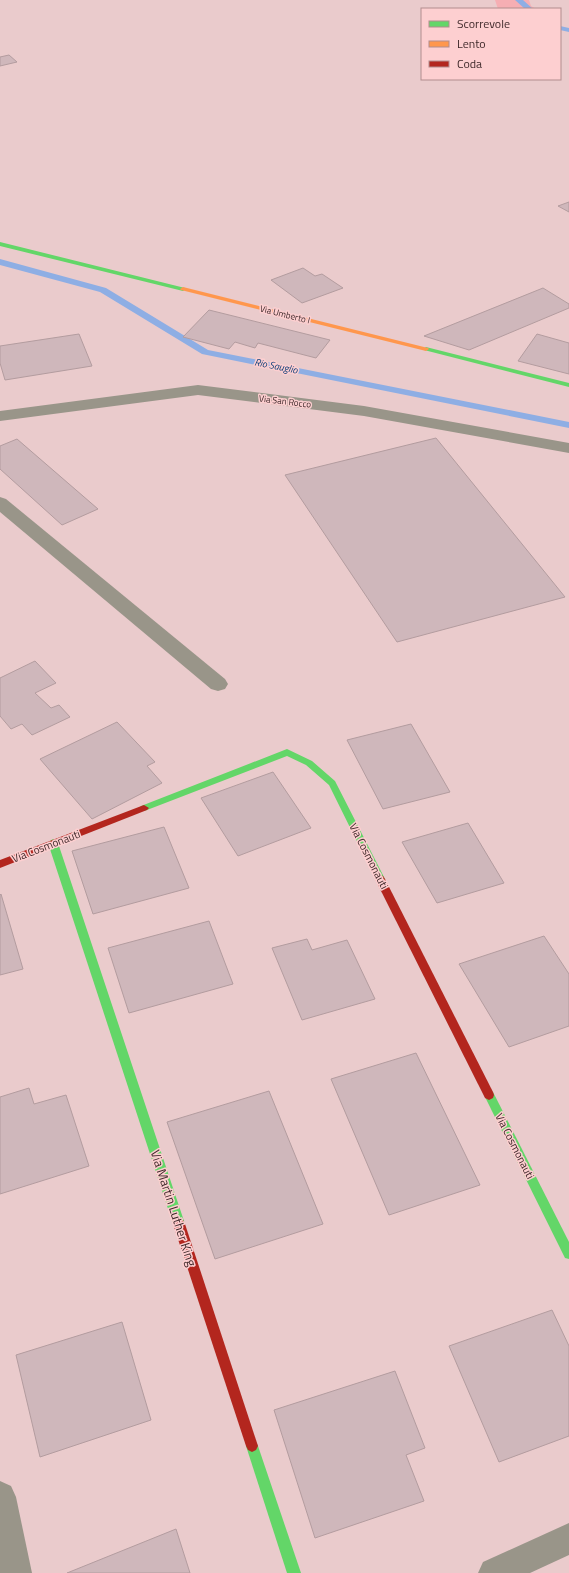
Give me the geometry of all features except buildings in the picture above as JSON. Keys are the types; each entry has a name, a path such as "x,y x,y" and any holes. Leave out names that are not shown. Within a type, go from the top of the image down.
{"street":[{"name":"Via Umberto I","path":"0,244 569,385"},
{"name":"Via San Rocco","path":"5,415 198,390 364,411 569,448"},
{"path":"0,400 5,415"},
{"path":"0,503 218,684"},
{"name":"Via Cosmonauti","path":"0,864 287,752 309,763 332,783 569,1254"},
{"name":"Via Martin Luther King","path":"53,843 294,1573"},
{"path":"0,1497 16,1573"},
{"path":"494,1573 569,1539"}],"shaded area":[{"path":"495,0 529,0 531,6 534,8 498,8"}],"waterway":[{"path":"519,0 528,8"},
{"path":"561,28 569,30"},
{"name":"Rio Sauglio","path":"0,262 103,290 205,352 569,425"}],"traffic: fast":[{"path":"0,244 183,289"},
{"path":"426,349 569,385"},
{"path":"144,808 287,752 309,763 332,783 380,879"},
{"path":"53,843 179,1224"},
{"path":"489,1095 569,1254"},
{"path":"252,1446 294,1573"}],"traffic: slow":[{"path":"183,289 426,349"}],"traffic: jam":[{"path":"0,864 144,808"},
{"path":"380,879 489,1095"},
{"path":"179,1224 252,1446"}]}
